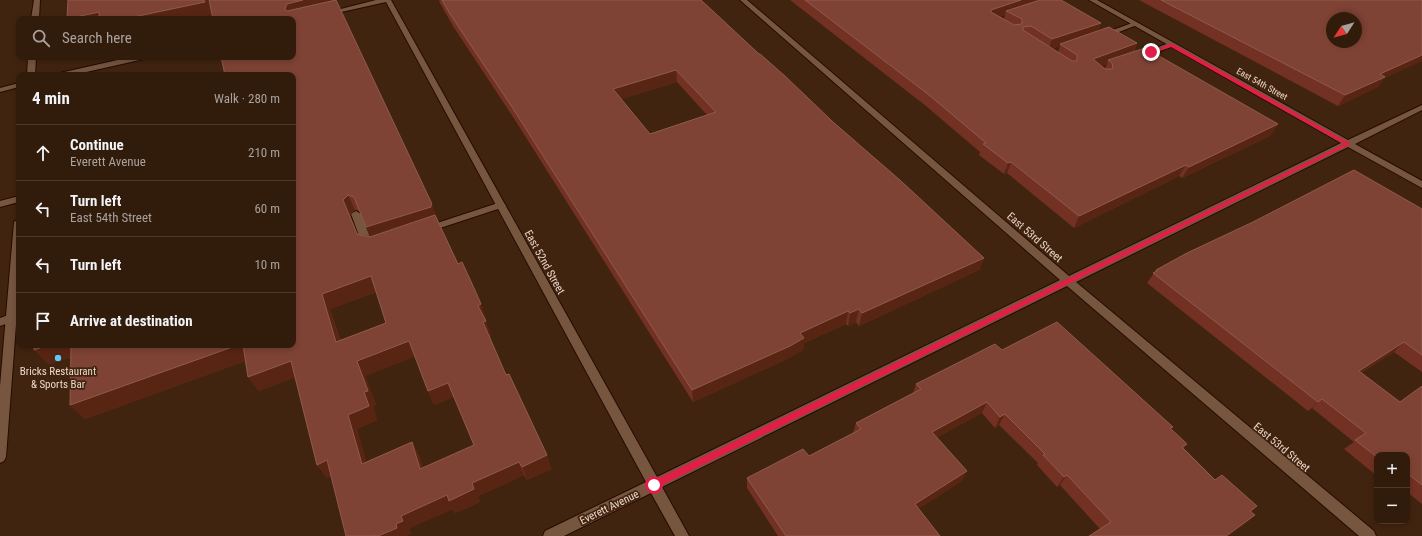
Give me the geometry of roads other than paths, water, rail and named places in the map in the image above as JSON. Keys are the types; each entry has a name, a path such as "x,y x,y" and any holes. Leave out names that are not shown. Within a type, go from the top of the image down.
{"street":[{"path":"35,16 37,0"},
{"path":"324,14 386,0"},
{"name":"East 52nd Street","path":"386,0 682,536"},
{"name":"East 53rd Street","path":"743,0 1068,282 1369,536"},
{"name":"East 54th Street","path":"1092,0 1422,185"},
{"path":"1096,38 1135,24"},
{"path":"1130,59 1172,45"},
{"path":"31,72 32,60"},
{"path":"76,72 128,60"},
{"path":"0,90 16,86"},
{"name":"Everett Avenue","path":"550,536 1422,107"},
{"path":"0,204 16,200"},
{"path":"421,232 500,205"},
{"path":"356,214 368,246 376,247"},
{"path":"0,457 16,258"},
{"path":"0,322 11,318"}],"place":[{"name":"Bricks Restaurant & Sports Bar","path":"58,358"}]}
